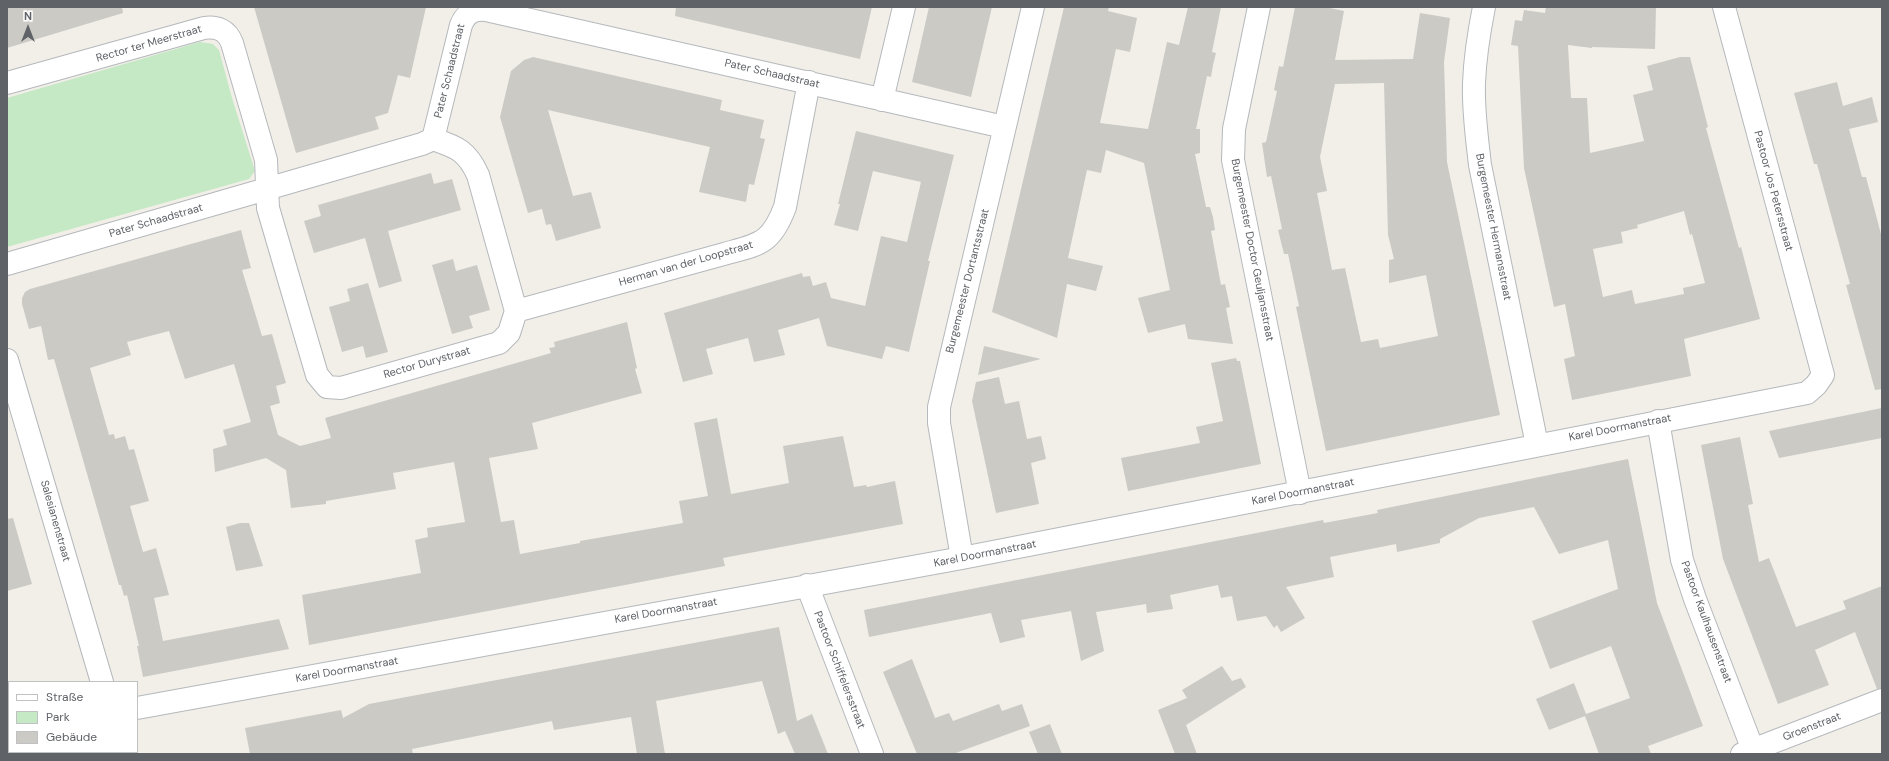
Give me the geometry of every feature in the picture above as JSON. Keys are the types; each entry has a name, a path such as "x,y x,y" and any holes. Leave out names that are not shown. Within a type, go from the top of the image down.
{"street":[{"path":"882,100 904,7"},
{"name":"Burgemeester Dortantsstraat","path":"962,558 939,423 939,406 1033,7"},
{"name":"Burgemeester Doctor Geuljansstraat","path":"1259,7 1234,129 1233,160 1300,493"},
{"name":"Burgemeester Hermansstraat","path":"1484,7 1478,41 1474,83 1475,123 1480,165 1537,445"},
{"name":"Pastoor Jos Petersstraat","path":"1724,7 1822,375"},
{"name":"Pater Schaadstraat","path":"7,264 422,144 433,138 461,25 464,18 470,12 477,10 540,15 882,100 1004,127"},
{"name":"Rector ter Meerstraat","path":"7,83 204,28 212,27 221,29 229,36 236,58 266,160 268,188"},
{"name":"Herman van der Loopstraat","path":"516,310 751,247 769,237 778,226 785,207 810,82"},
{"path":"433,138 460,149 474,166 480,182 516,310"},
{"name":"Rector Durystraat","path":"268,188 268,208 317,376 327,387 341,388 499,342 509,333 516,310"},
{"name":"Salesianenstraat","path":"7,360 102,681"},
{"name":"Karel Doormanstraat","path":"138,708 962,558 1807,393 1816,385 1822,375"},
{"name":"Pastoor Kaulhausenstraat","path":"1658,421 1682,560 1748,752"},
{"name":"Pastoor Schiffelersstraat","path":"806,586 872,754"},
{"name":"Groenstraat","path":"1748,752 1882,700"}],"green space":[{"path":"200,42 213,44 219,50 232,98 255,171 249,179 7,247 7,98"}],"building":[{"path":"7,7 122,7 123,13 7,48"},
{"path":"254,7 426,7 410,78 398,75 388,113 375,117 379,129 296,153"},
{"path":"676,7 872,7 860,59 675,16"},
{"path":"929,7 992,7 971,97 912,82"},
{"path":"1064,7 1109,7 1108,11 1137,18 1130,52 1116,49 1100,123 1148,129 1167,42 1179,45 1188,7 1221,7 1212,52 1216,53 1211,77 1207,76 1196,129 1200,129 1200,153 1195,154 1206,207 1210,207 1213,217 1215,230 1211,231 1221,285 1225,284 1230,307 1226,308 1233,344 1188,339 1185,324 1148,333 1138,298 1170,290 1144,163 1106,150 1101,173 1087,170 1068,258 1103,266 1096,291 1067,284 1057,338 992,312"},
{"path":"1295,7 1325,7 1344,11 1335,60 1413,59 1420,13 1450,18 1444,62 1447,162 1500,415 1326,451 1296,307 1299,306 1288,254 1284,254 1278,230 1282,229 1271,176 1267,177 1262,143 1266,142 1277,91 1274,90 1279,66 1283,67","holes":["1384,83 1388,235 1394,259 1389,260 1389,283 1426,275 1438,336 1380,348 1378,339 1361,342 1345,268 1332,270 1317,193 1327,191 1320,157 1335,84"]},
{"path":"1546,7 1656,7 1655,49 1592,48 1568,45 1571,98 1587,98 1590,153 1644,141 1633,95 1653,90 1647,66 1680,57 1690,57 1708,127 1706,128 1739,248 1741,247 1760,319 1684,339 1691,376 1572,400 1564,359 1575,356 1565,304 1554,307 1524,168 1518,46 1511,45 1515,20 1522,21 1524,10 1545,13","holes":["1684,211 1690,235 1692,234 1705,283 1683,288 1684,294 1635,304 1632,290 1603,297 1593,249 1623,243 1621,232 1638,228 1637,225"]},
{"path":"533,57 722,100 720,110 764,120 760,138 765,139 754,185 749,184 746,202 699,192 710,147 548,110 573,196 591,192 601,228 556,241 551,224 546,225 542,209 528,213 500,117 511,71 524,60"},
{"path":"1837,82 1843,106 1872,97 1878,122 1849,129 1862,177 1866,177 1882,238 1882,389 1875,390 1846,285 1850,284 1817,164 1814,164 1794,93"},
{"path":"856,131 954,155 928,261 930,261 909,352 886,346 882,359 827,346 819,318 778,330 785,355 754,362 748,338 706,349 713,374 683,382 664,313 802,273 803,277 810,276 813,286 826,282 831,298 865,306 881,236 907,242 921,182 873,171 858,231 834,225"},
{"path":"431,173 434,184 452,179 461,210 388,231 402,281 379,288 365,238 314,253 304,221 321,216 318,205"},
{"path":"241,230 251,268 242,270 262,336 272,334 286,383 276,386 280,403 270,406 278,435 300,446 331,438 325,418 551,353 549,348 555,347 554,342 627,322 637,368 635,369 642,393 532,423 538,449 489,458 501,522 514,520 520,554 580,543 580,541 683,523 679,501 708,496 694,423 717,418 731,494 789,483 783,446 843,436 854,487 866,485 867,487 895,481 903,524 723,558 725,566 309,645 302,595 421,573 415,540 428,537 427,528 465,522 454,462 393,473 396,489 326,501 326,504 291,508 286,470 266,458 215,472 213,449 227,445 223,430 251,422 234,364 185,379 169,331 127,342 131,355 90,368 109,435 114,434 115,439 125,436 129,450 134,449 149,501 130,506 143,552 156,548 169,595 154,598 163,641 279,619 289,649 143,677 137,646 139,646 127,595 124,596 121,585 119,585 54,359 48,360 41,326 29,329 22,304 22,298 25,292 30,289"},
{"path":"453,259 456,271 477,265 490,310 469,316 473,328 452,334 432,265"},
{"path":"368,283 388,352 366,358 363,346 342,352 329,307 350,301 347,289"},
{"path":"984,346 1041,359 978,375"},
{"path":"1236,358 1237,361 1240,361 1261,464 1128,491 1121,458 1200,443 1196,427 1223,421 1211,363"},
{"path":"999,377 1005,404 1019,401 1027,439 1041,436 1046,459 1031,463 1039,504 996,513 972,401 976,382"},
{"path":"1882,408 1882,438 1779,458 1769,431"},
{"path":"1740,437 1753,504 1748,505 1759,562 1769,558 1796,627 1846,609 1843,601 1882,586 1882,688 1877,689 1855,632 1815,650 1829,685 1778,704 1723,559 1701,445"},
{"path":"1628,459 1657,603 1703,726 1648,746 1651,754 1599,754 1585,716 1549,730 1536,699 1574,683 1586,714 1630,698 1611,646 1550,669 1532,621 1618,589 1608,540 1559,554 1534,507 1479,518 1440,539 1440,543 1397,552 1396,544 1330,557 1334,577 1286,587 1305,618 1281,632 1277,625 1274,628 1266,616 1237,621 1232,596 1221,598 1218,585 1170,595 1173,609 1147,613 1146,604 1096,612 1104,651 1081,661 1071,611 1021,620 1025,637 1000,643 991,613 869,637 864,610 1323,520 1324,523 1378,513 1377,510"},
{"path":"13,518 32,584 7,591 7,519"},
{"path":"240,523 249,523 263,566 236,571 226,527"},
{"path":"779,627 797,721 812,714 828,754 795,754 785,731 778,734 762,681 656,701 665,754 637,754 631,717 554,730 552,721 412,749 413,754 250,754 245,728 341,710 343,718 369,704"},
{"path":"912,659 935,718 949,713 953,721 999,704 1002,711 1022,704 1030,726 953,754 917,754 883,672"},
{"path":"1222,666 1232,681 1241,678 1246,687 1186,725 1197,754 1175,754 1158,710 1187,698 1182,690"},
{"path":"1050,724 1062,754 1038,754 1029,732"}]}
